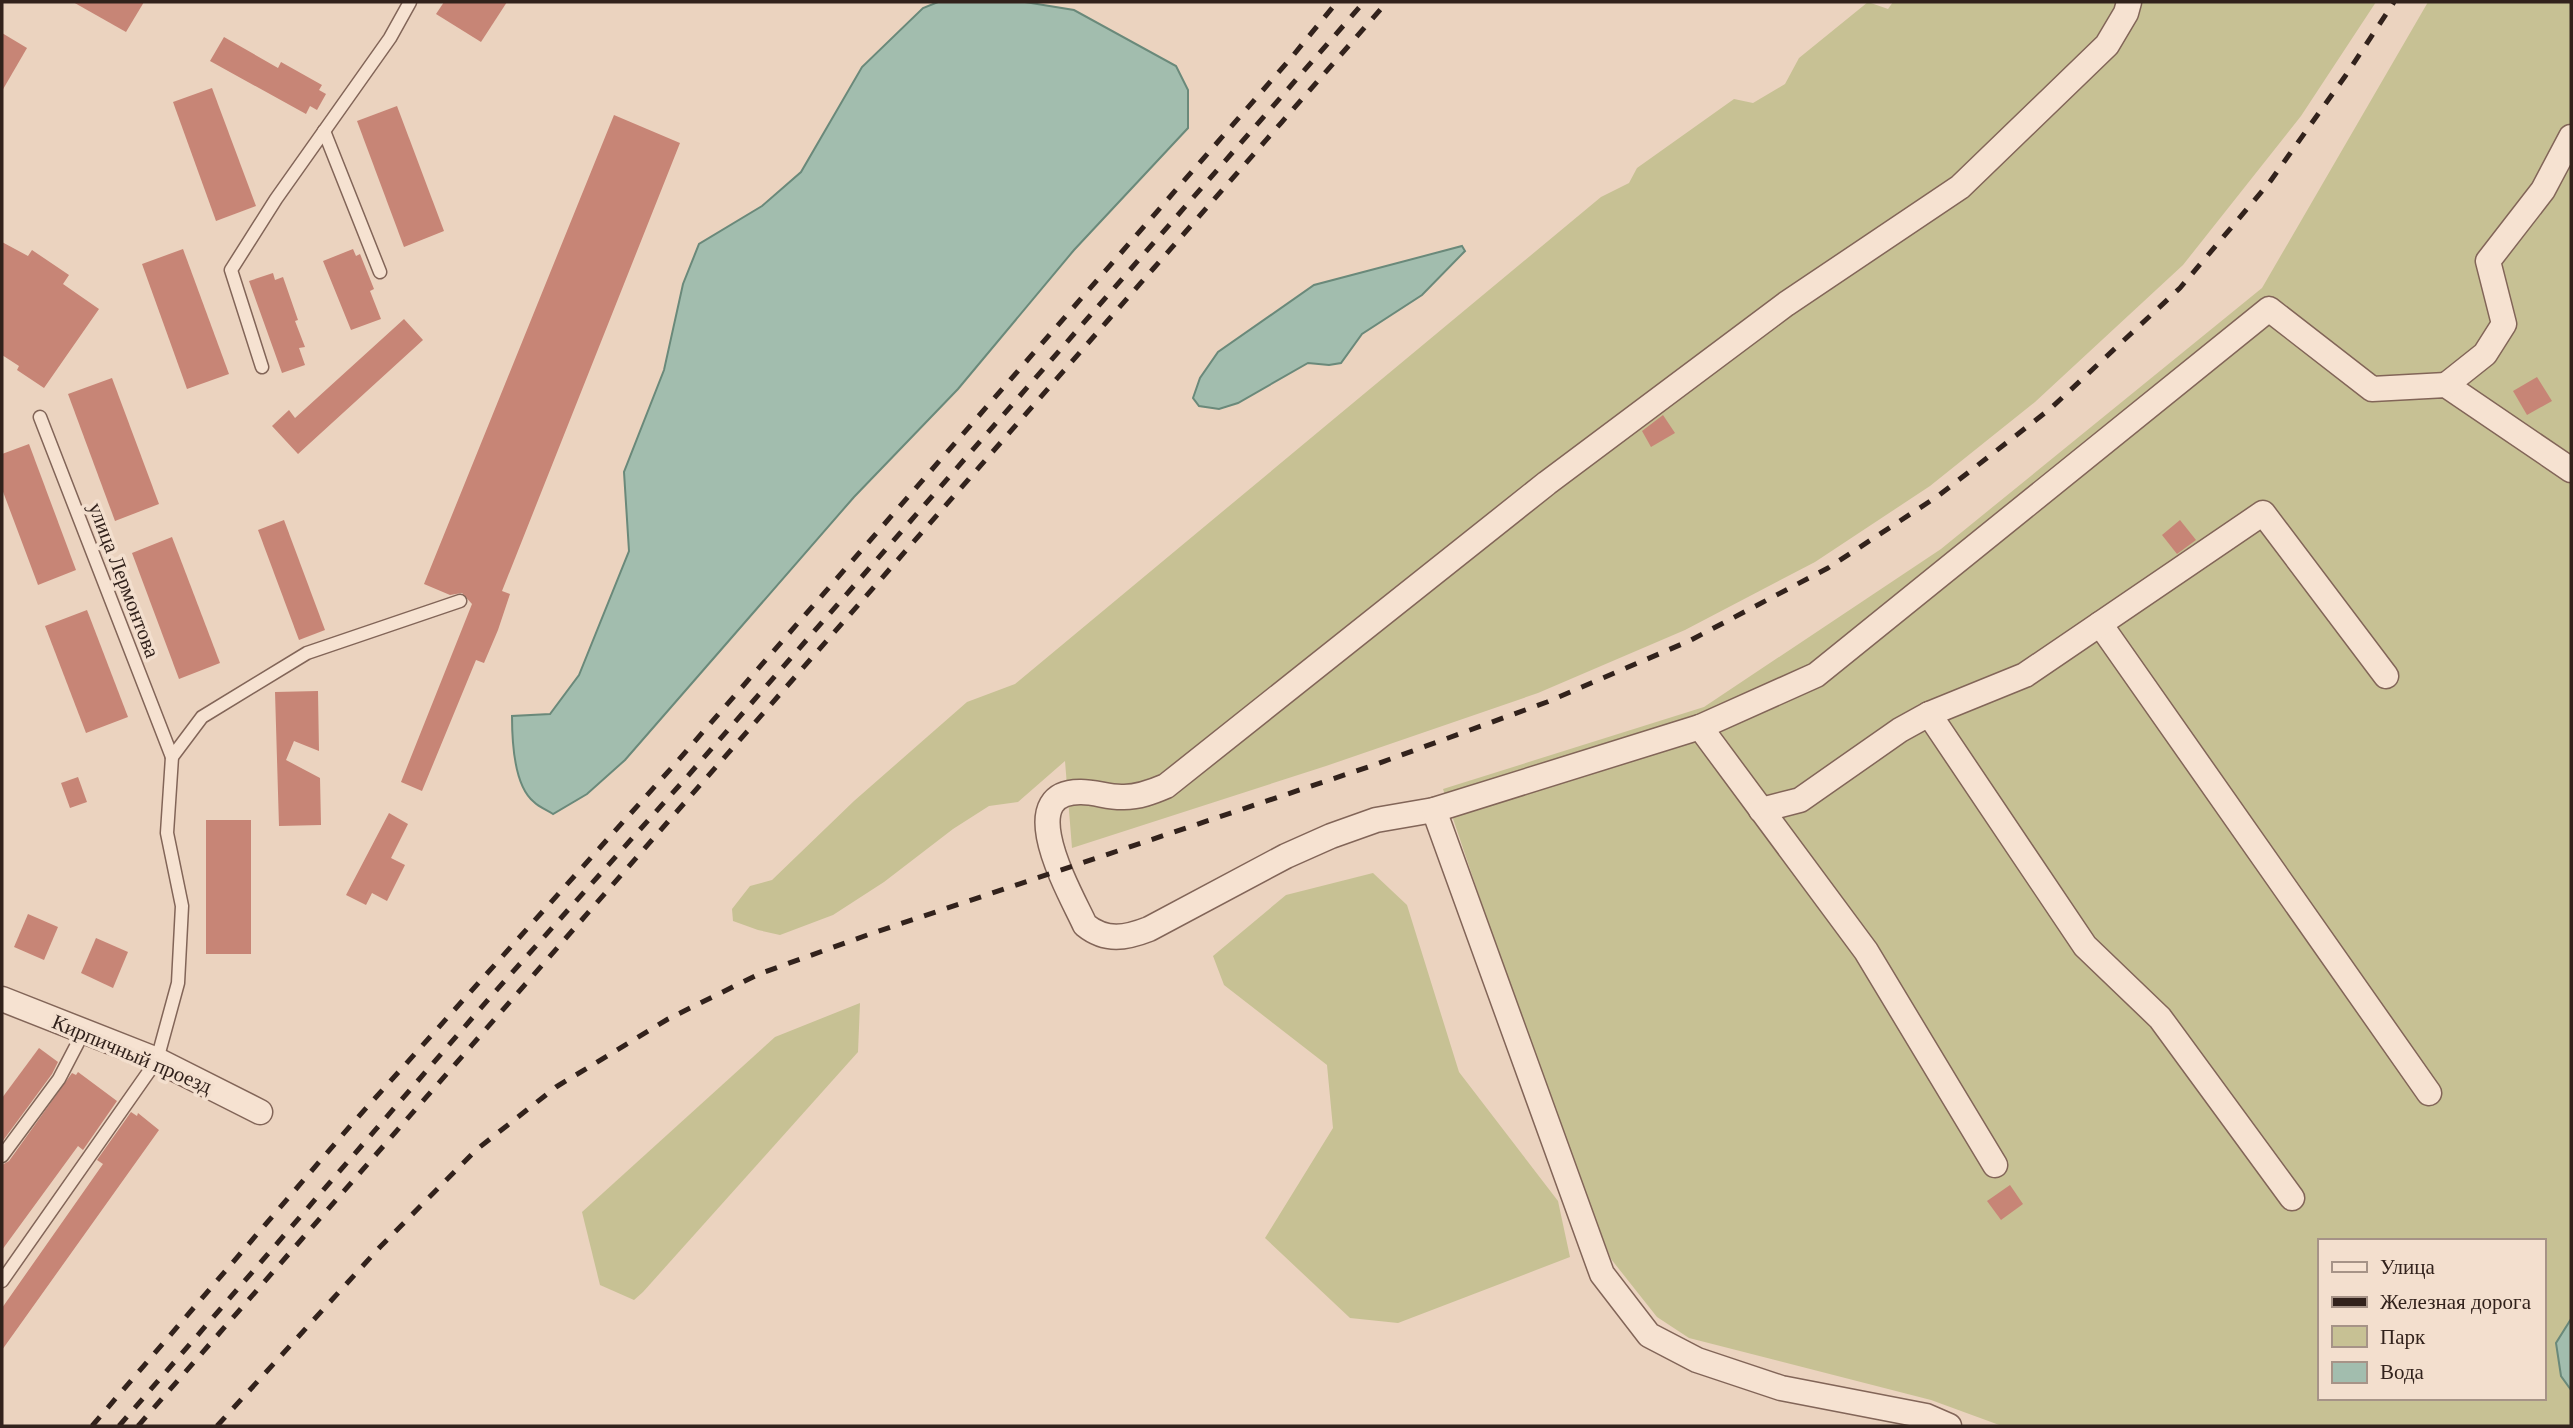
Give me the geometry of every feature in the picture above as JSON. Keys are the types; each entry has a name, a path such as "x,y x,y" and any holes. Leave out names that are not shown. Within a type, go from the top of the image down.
{"street":[{"path":"2129,2 2126,13 2107,46 1960,187 1786,304 1547,483 1166,786 1148,793 1124,797 1079,792 1062,796 1052,807 1047,822 1047,838 1085,925 1095,933 1126,937 1149,929 1286,856 1331,836 1377,820 1434,810 1700,727 1816,676 2269,309 2372,389 2445,384 2485,354 2504,324 2488,261 2543,190 2571,137"},
{"path":"2445,384 2571,470"},
{"path":"1761,810 1800,800 1899,730 1929,713 2025,674 2263,513 2386,676"},
{"path":"2100,624 2429,1093"},
{"path":"1929,713 2085,946 2160,1018 2292,1198"},
{"path":"1700,727 1866,951 1995,1165"},
{"path":"1434,810 1602,1273 1649,1335 1697,1360 1781,1388 1926,1416 1948,1426"},
{"name":"Кирпичный проезд","path":"2,999 157,1060 260,1112"}],"lane":[{"path":"262,367 231,270 276,199 390,37 410,2"},
{"path":"324,131 380,272"},
{"name":"улица Лермонтова","path":"40,417 172,757"},
{"path":"2,1281 157,1060 178,983 179,970 182,906 167,833 172,757 202,717 307,653 460,601"},
{"path":"2,1156 59,1079 84,1031"}],"green space":[{"path":"1868,2 1888,9 1893,2 2376,2 2301,116 2183,265 2035,402 1930,486 1815,562 1685,630 1538,693 1326,766 1072,848 1065,761 1018,802 989,806 953,829 884,882 833,915 780,935 733,921 732,909 750,886 772,880 854,801 967,702 1015,684 1601,197 1629,183 1637,168 1734,99 1753,103 1785,84 1799,58"},
{"path":"2428,2 2571,2 2571,1426 2002,1426 1931,1400 1689,1338 1657,1317 1611,1259 1546,1094 1443,789 1704,707 1941,549 2262,288"},
{"path":"1373,873 1407,905 1459,1072 1558,1201 1570,1257 1398,1323 1350,1318 1265,1238 1333,1128 1327,1065 1224,985 1213,956 1286,895"},
{"path":"860,1003 858,1052 643,1292 634,1300 600,1285 582,1212 775,1037"}],"water":[{"path":"938,2 1025,2 1074,10 1176,66 1188,90 1188,128 1074,250 958,389 854,497 625,760 587,794 553,814 534,802 522,785 516,762 512,716 550,714 579,675 629,551 624,472 664,370 683,284 699,244 762,206 801,172 862,67 923,8"},
{"path":"1462,246 1465,251 1422,295 1362,334 1341,363 1308,363 1238,403 1219,409 1199,406 1193,398 1200,378 1218,352 1314,285"},
{"path":"2571,1319 2571,1390 2561,1376 2556,1343"}],"building":[{"path":"73,2 144,2 126,32"},
{"path":"444,2 507,2 481,42 436,14"},
{"path":"2,33 27,48 2,91"},
{"path":"224,37 278,68 281,62 322,85 319,90 326,94 317,110 310,106 306,114 210,61"},
{"path":"212,88 256,206 216,221 173,102"},
{"path":"397,106 444,231 404,247 357,121"},
{"path":"614,115 680,143 502,591 510,594 498,630 484,663 476,660 422,791 401,782 472,604 462,593 450,595 424,584"},
{"path":"2,242 28,256 32,250 69,275 63,284 99,309 44,388 17,370 19,366 2,355"},
{"path":"183,249 229,374 187,389 142,264"},
{"path":"353,249 356,256 360,254 374,289 370,291 381,319 351,330 323,261"},
{"path":"273,273 275,280 283,277 305,347 299,348 305,365 282,373 249,281"},
{"path":"404,319 423,340 298,454 272,426 289,410 295,418"},
{"path":"2537,377 2552,401 2527,415 2513,391"},
{"path":"112,378 159,504 115,521 68,394"},
{"path":"1663,415 1675,433 1651,447 1642,431"},
{"path":"29,444 76,570 38,585 2,489 2,454"},
{"path":"284,520 325,630 299,640 258,530"},
{"path":"2180,520 2196,540 2177,554 2162,535"},
{"path":"172,537 220,663 179,679 132,553"},
{"path":"87,610 128,717 86,733 45,626"},
{"path":"318,691 319,751 294,741 286,760 320,778 321,825 279,826 275,692"},
{"path":"78,777 87,802 70,808 61,783"},
{"path":"389,813 408,824 391,858 405,865 387,901 372,893 366,905 346,895"},
{"path":"206,820 251,820 251,954 206,954"},
{"path":"28,914 58,927 44,960 14,947"},
{"path":"96,938 128,952 113,988 81,973"},
{"path":"39,1048 58,1062 2,1142 2,1098"},
{"path":"78,1072 117,1101 83,1150 78,1146 2,1250 2,1165 9,1161 72,1073 76,1075"},
{"path":"131,1112 137,1116 138,1113 159,1130 2,1350 2,1308 103,1164 97,1160"},
{"path":"2010,1185 2023,1204 2001,1220 1987,1201"}],"railway":[{"path":"92,1426 351,1125 675,764 1337,2"},
{"path":"119,1426 493,994 686,778 1364,2"},
{"path":"138,1426 1387,2"},
{"path":"217,1426 380,1247 476,1150 556,1087 668,1019 759,974 870,934 1374,765 1547,702 1689,641 1828,568 1938,496 2050,409 2180,288 2269,183 2394,2"}]}
